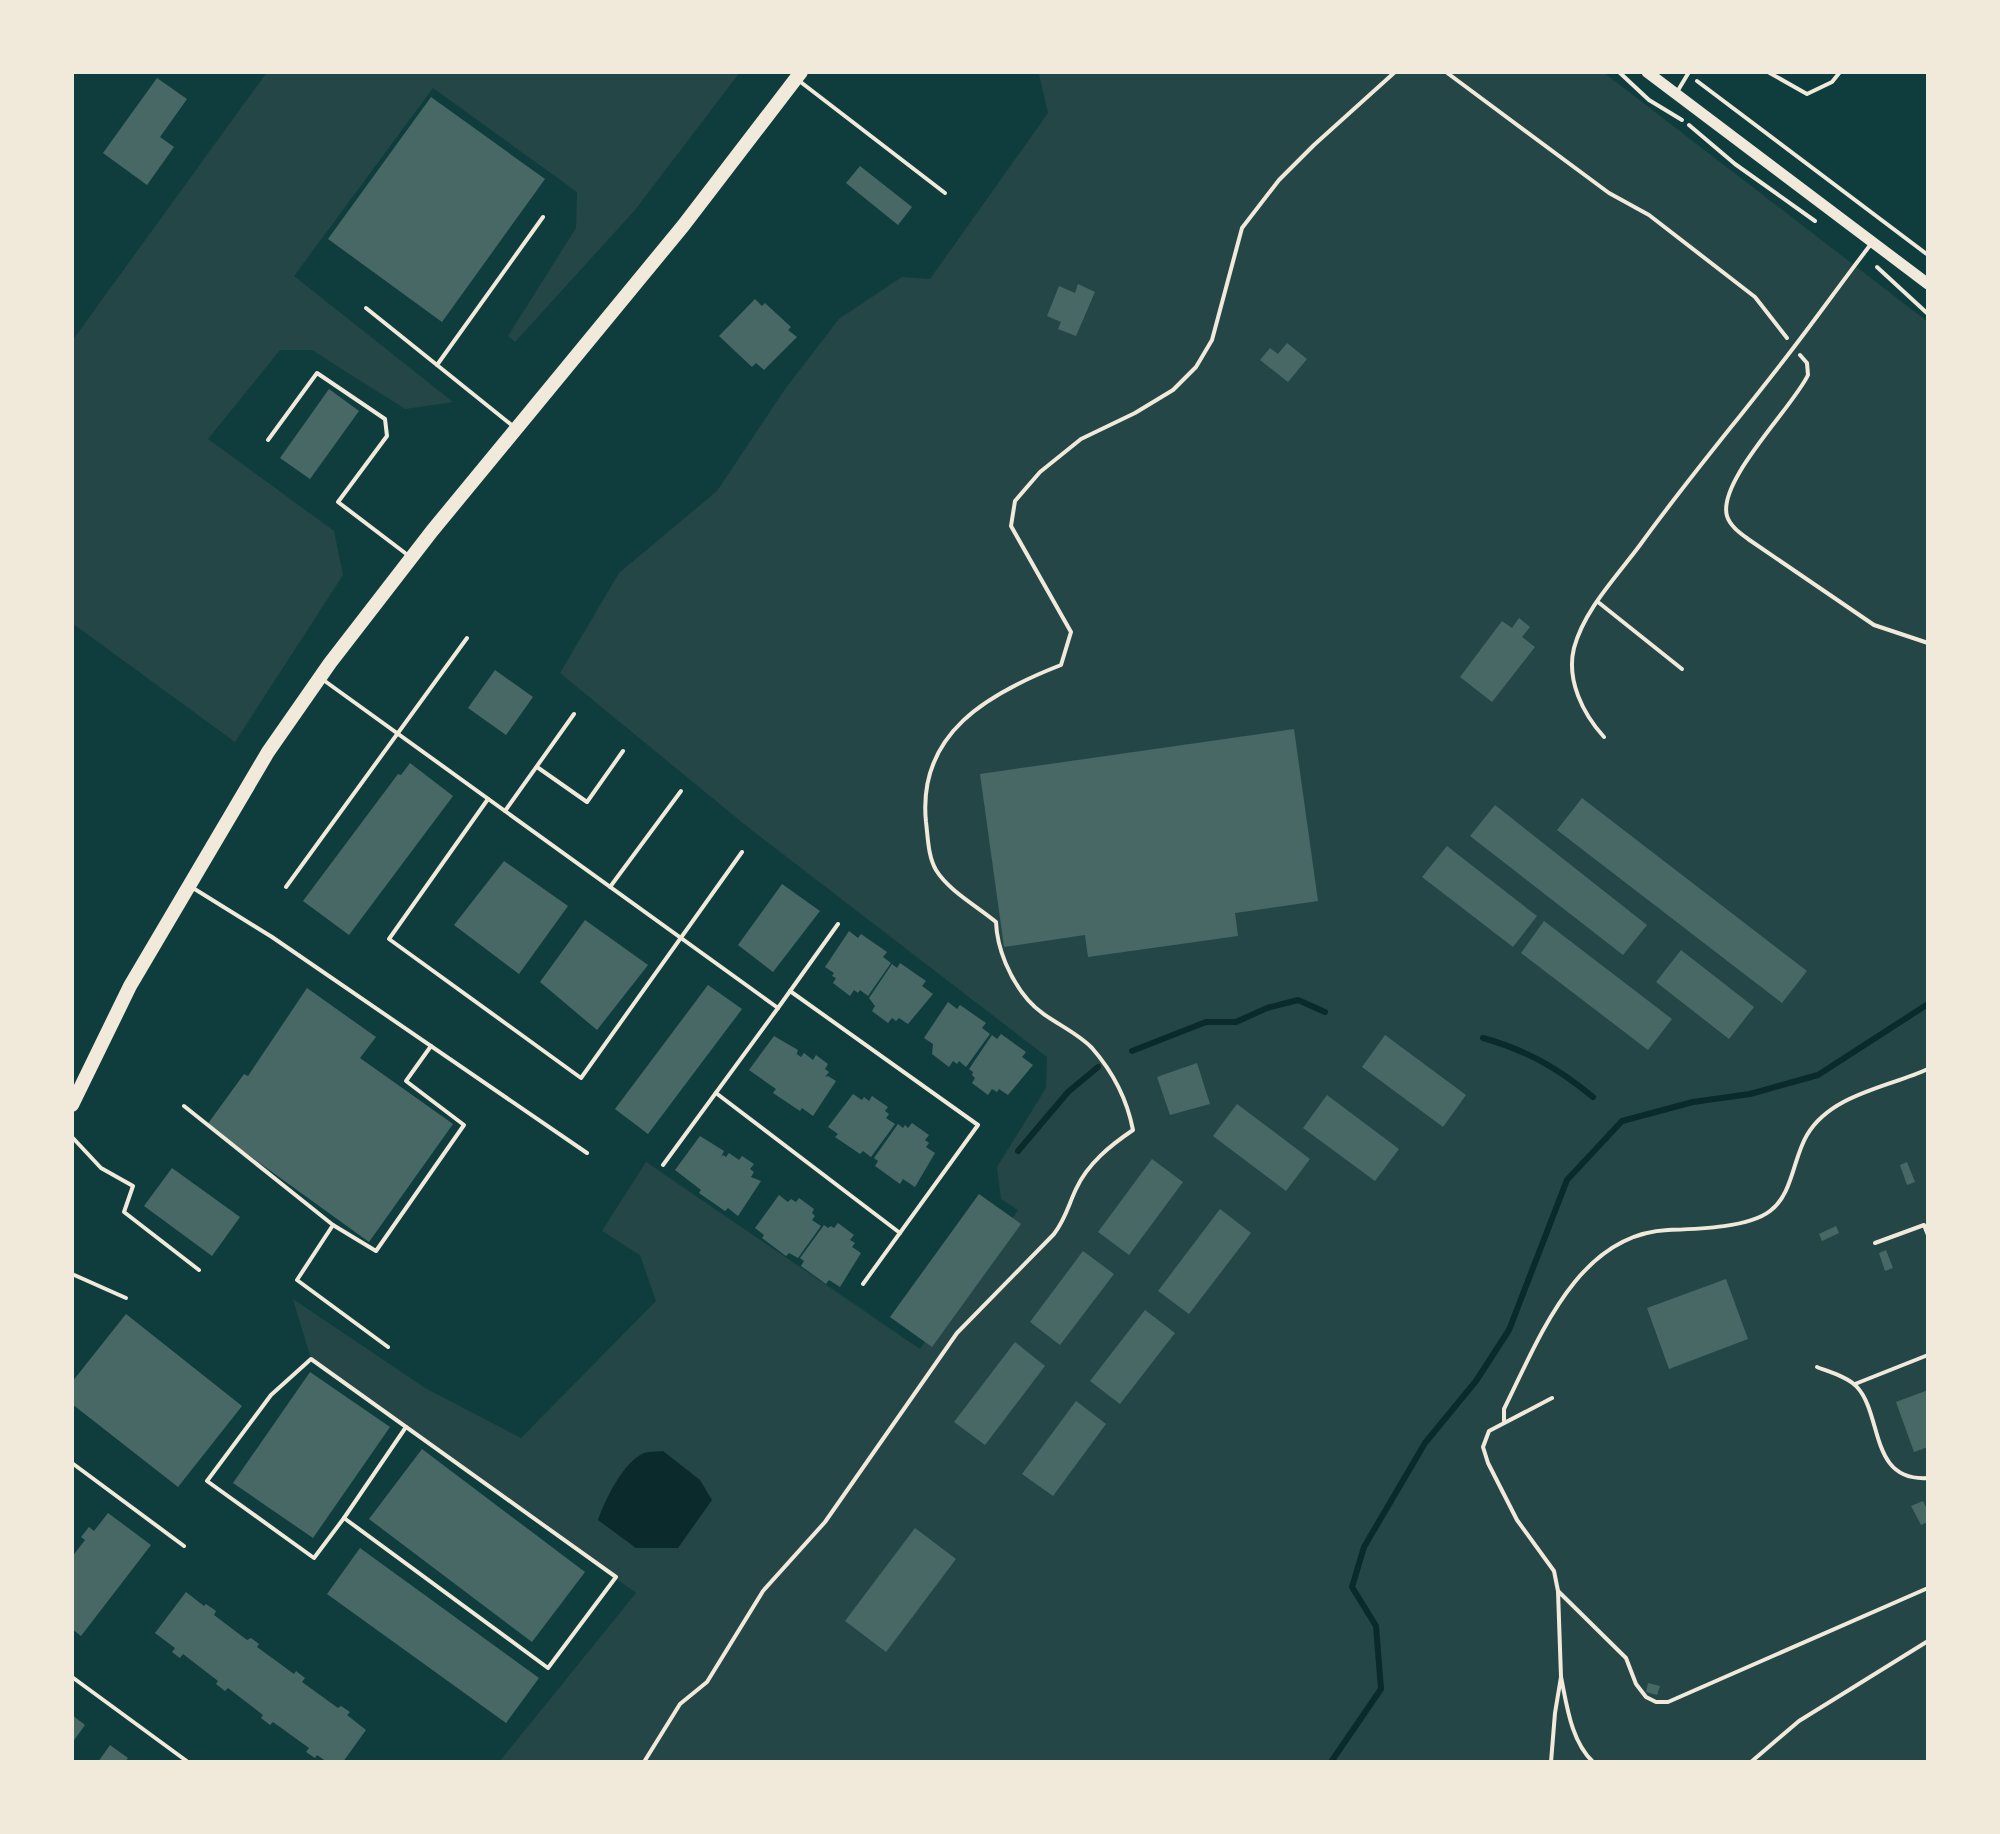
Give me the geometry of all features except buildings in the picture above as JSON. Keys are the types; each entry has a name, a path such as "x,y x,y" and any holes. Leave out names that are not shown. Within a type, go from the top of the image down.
{"highway":[{"path":"72,1105 130,986 188,884 268,752 320,678 411,558 683,226 798,75"}],"street":[{"path":"1647,72 1928,284"}],"lane":[{"path":"1768,72 1807,94 1832,82 1840,72"},
{"path":"1676,94 1689,73"},
{"path":"798,75 945,193"},
{"path":"437,365 543,217"},
{"path":"1604,737 1587,715 1578,696 1572,658 1581,630 1662,514 1794,347 1872,242"},
{"path":"366,308 516,428"},
{"path":"268,440 317,373 385,419 387,436 338,502 411,558"},
{"path":"1598,602 1682,669"},
{"path":"286,887 467,638"},
{"path":"320,678 778,1008"},
{"path":"505,811 574,714"},
{"path":"537,767 587,802 623,751"},
{"path":"610,887 681,791"},
{"path":"488,799 389,939 581,1078 742,852"},
{"path":"188,884 272,937 587,1153"},
{"path":"663,1165 838,924"},
{"path":"790,991 978,1125 863,1284"},
{"path":"184,1106 333,1225 376,1251 464,1125 406,1081 431,1046"},
{"path":"716,1093 900,1233"},
{"path":"72,1137 101,1168 133,1186 124,1212 199,1270"},
{"path":"333,1225 297,1280 388,1347"},
{"path":"72,1274 126,1298"},
{"path":"344,1518 548,1668 616,1577 311,1359 271,1395 207,1481 314,1558 406,1427"},
{"path":"72,1463 184,1546"},
{"path":"72,1677 188,1762"}],"path":[{"path":"644,1762 680,1704 707,1682 763,1591 825,1522 957,1333 1054,1234 1067,1217 1077,1187 1105,1150 1133,1130 1115,1077 1090,1046 1029,1001 1001,955 996,940 996,922 948,885 935,868 925,815 927,780 943,741 968,715 1020,681 1061,665 1071,632 1011,526 1015,501 1040,472 1081,439 1135,413 1173,390 1196,367 1212,340 1242,228 1287,171 1395,72"},
{"path":"1446,72 1609,193 1649,215 1755,297 1807,363 1808,375 1740,472 1726,506 1727,517 1734,528 1748,539 1874,625 1928,643"},
{"path":"1619,72 1649,100 1685,122 1735,164 1816,222"},
{"path":"1689,73 1928,255"},
{"path":"1862,256 1928,314"},
{"path":"1504,1421 1504,1409 1555,1311 1595,1260 1612,1245 1656,1230 1698,1229 1743,1221 1770,1211 1786,1191 1796,1157 1809,1131 1836,1106 1865,1091 1928,1069"},
{"path":"1875,1243 1924,1225 1928,1235"},
{"path":"1855,1384 1928,1355"},
{"path":"1817,1367 1855,1384 1866,1400 1874,1431 1886,1458 1896,1469 1917,1478 1928,1478"},
{"path":"1552,1398 1489,1431 1483,1447 1517,1520 1554,1571 1558,1591 1561,1677 1569,1721 1593,1762"},
{"path":"1558,1591 1626,1658 1636,1684 1646,1697 1656,1702 1668,1702 1928,1588"},
{"path":"1751,1762 1799,1721 1928,1641"},
{"path":"1551,1762 1561,1677"}],"shaded area":[{"path":"267,72 740,72 635,210 515,342 508,336 576,228 577,192 433,88 294,276 453,402 405,409 312,350 280,350 208,439 334,531 343,575 235,742 72,623 72,341"},
{"path":"1603,72 1928,322 1928,1762 499,1762 636,1593 311,1359 293,1299 425,1388 521,1438 656,1301 640,1255 602,1231 646,1162 920,1349 1018,1210 1001,1199 997,1167 1046,1088 1047,1057 749,828 560,673 619,573 717,491 785,389 839,319 902,277 930,279 1048,113 1039,74"},
{"path":"663,1451 700,1480 712,1500 678,1548 636,1548 598,1520 610,1492 629,1464 644,1453"}],"waterway":[{"path":"1132,1051 1206,1022 1236,1022 1267,1008 1298,1000 1325,1012"},
{"path":"1331,1762 1381,1689 1376,1626 1352,1587 1364,1547 1425,1443 1476,1381 1509,1330 1567,1180 1622,1121 1693,1102 1750,1094 1818,1075 1928,1004"},
{"path":"1483,1038 1541,1061 1593,1097"},
{"path":"1018,1151 1068,1092 1098,1067"}]}
